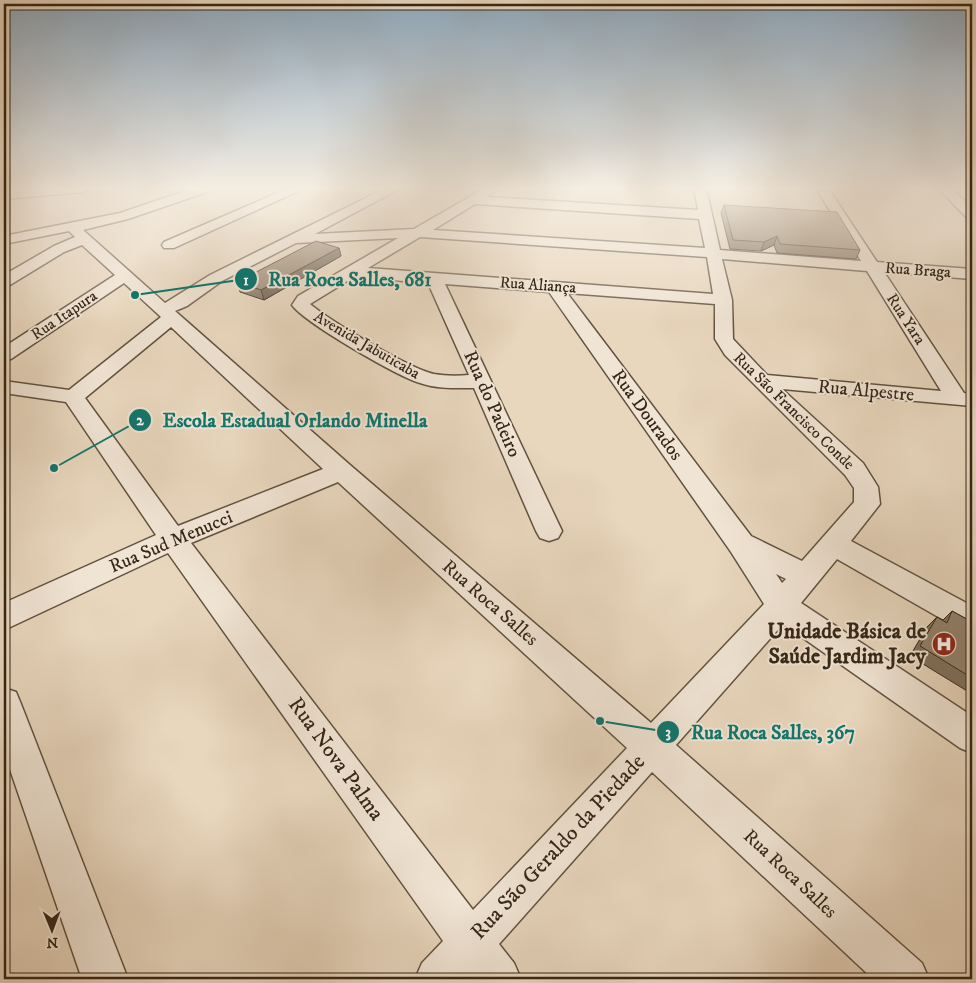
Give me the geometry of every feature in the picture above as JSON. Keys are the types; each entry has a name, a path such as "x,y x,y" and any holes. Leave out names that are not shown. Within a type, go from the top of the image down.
{"street":[{"path":"4,240 62,234"},
{"path":"4,282 59,249 78,234"},
{"name":"Rua Roca Salles","path":"82,234 340,471 651,746 906,979"},
{"path":"169,245 194,234"},
{"path":"4,387 73,397 181,302 216,278 305,234"},
{"path":"295,239 400,234"},
{"name":"Avenida Jabuticaba","path":"417,234 304,300 302,306 399,366 425,379 446,382 481,381"},
{"path":"432,234 690,250 715,254"},
{"name":"Rua São Francisco Conde","path":"710,234 723,300 724,339 732,351 761,381 854,469 866,487"},
{"name":"Rua Yara","path":"851,234 965,400"},
{"name":"Rua Braga","path":"715,254 972,274"},
{"name":"Rua Aliança","path":"353,272 723,300"},
{"name":"Rua Itapura","path":"4,356 125,275"},
{"name":"Rua do Padeiro","path":"434,278 549,531"},
{"name":"Rua Dourados","path":"553,286 741,544 781,606"},
{"name":"Rua Alpestre","path":"761,381 965,400"},
{"name":"Rua Nova Palma","path":"73,397 174,539 498,979"},
{"name":"Rua Sud Menucci","path":"4,617 174,539 340,471"},
{"name":"Rua São Geraldo da Piedade","path":"438,979 781,606 866,504 868,494 866,487"},
{"name":"Rua Dourados","path":"741,544 806,576"},
{"path":"833,544 972,621"},
{"path":"781,606 972,736"},
{"path":"4,704 105,979"}],"building":[{"path":"731,234 850,234 860,250 780,244 777,236 764,242 733,240"},
{"path":"316,241 339,248 261,290 237,282"},
{"name":"Unidade Básica de Saúde Jardim Jacy","path":"952,611 972,622 972,678 920,646 937,617 947,623"}],"place":[{"name":"Rua Roca Salles, 681","path":"135,295"},
{"name":"Escola Estadual Orlando Minella","path":"54,468"},
{"name":"Unidade Básica de Saúde Jardim Jacy","path":"944,644"},
{"name":"Rua Roca Salles, 367","path":"600,721"}]}
